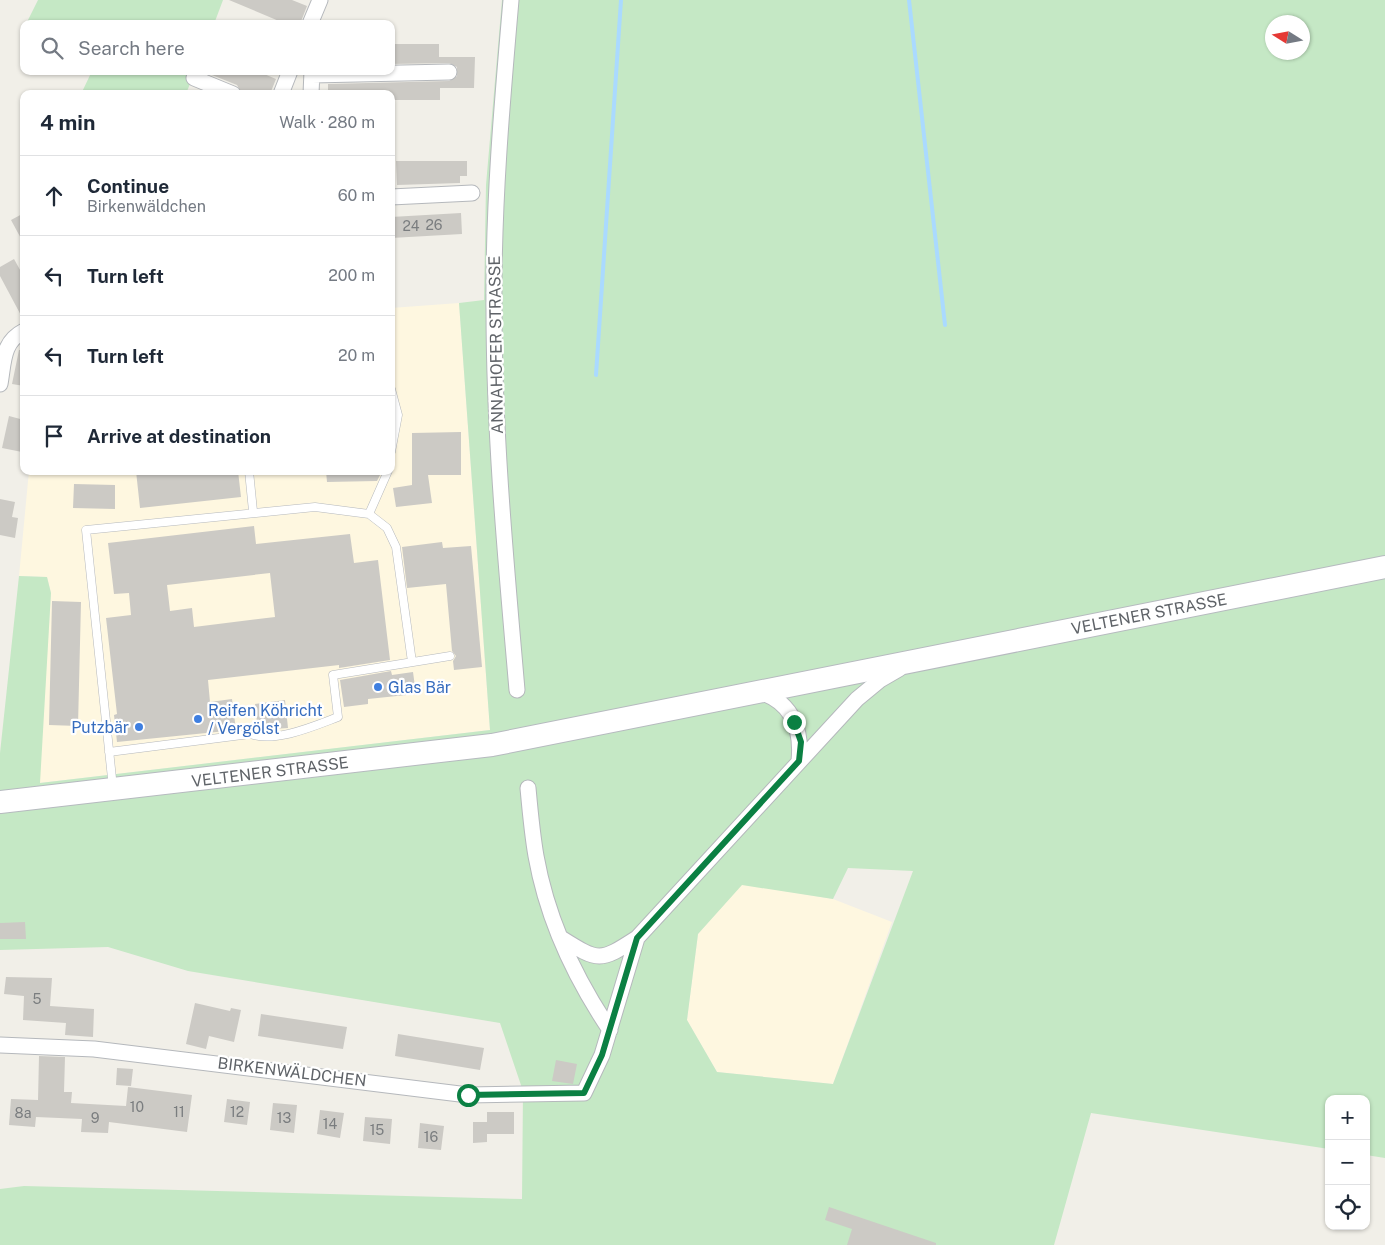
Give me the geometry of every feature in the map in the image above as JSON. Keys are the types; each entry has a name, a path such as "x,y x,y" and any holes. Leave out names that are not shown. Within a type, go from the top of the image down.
{"main road":[{"name":"VELTENER STRASSE","path":"0,802 492,746 1385,567"}],"street":[{"name":"ANNAHOFER STRASSE","path":"510,0 496,183 494,309 496,436 517,690"},
{"path":"395,72 449,72"},
{"path":"283,90 288,75"},
{"path":"311,90 312,75"},
{"path":"194,78 223,90"},
{"path":"395,197 472,194"},
{"path":"0,384 7,345 11,338 20,333"},
{"path":"561,938 588,955 610,956 637,938 857,699 887,676 913,661"},
{"path":"763,693 780,701 794,722 801,742 799,761"},
{"path":"528,788 536,856 549,907 585,993 610,1030"},
{"path":"610,1030 637,938"},
{"name":"BIRKENWÄLDCHEN","path":"0,1045 94,1049 468,1095 584,1093 602,1055 610,1030"}],"lane":[{"path":"395,403 398,414 395,430"},
{"path":"249,475 253,511"},
{"path":"370,514 386,475"},
{"path":"114,790 86,530 315,506 370,514 387,528 396,547 412,662"},
{"path":"109,752 250,734 259,737 296,732 338,717 333,674 450,656"}],"shaded area":[{"path":"459,303 490,730 39,783 51,593 47,577 19,576 29,475 395,475 395,308"},
{"path":"742,884 833,899 892,922 833,1084 717,1072 687,1020 698,934"}],"green space":[{"path":"38,0 223,0 216,20 28,20"},
{"path":"502,0 1385,0 1385,1158 1370,1156 1370,1095 1325,1095 1325,1148 1091,1113 1054,1245 0,1245 0,1189 24,1186 522,1199 523,1091 500,1023 188,971 108,947 0,950 0,753 19,576 47,577 51,593 40,783 490,730 459,303 484,300 486,185","holes":["848,868 913,871 833,1084 717,1072 687,1020 698,934 742,885 833,899"]},
{"path":"90,75 193,75 188,90 83,90"}],"building":[{"path":"229,0 292,0 307,6 302,20 276,20"},
{"path":"395,44 439,44 439,57 475,57 474,88 440,88 440,100 395,100 395,90 328,90 328,84 449,81 457,76 457,67 449,63 395,64"},
{"path":"212,75 266,75 276,79 272,90 240,90 237,85"},
{"path":"396,161 467,161 467,176 460,176 460,183 397,185"},
{"path":"461,213 462,234 395,238 395,217"},
{"path":"20,215 20,237 11,220"},
{"path":"14,259 20,270 20,314 0,276 0,267"},
{"path":"19,350 20,350 20,385 12,384"},
{"path":"9,416 20,419 20,452 2,448"},
{"path":"461,432 461,475 428,475 432,503 396,507 393,488 412,485 412,433"},
{"path":"136,475 238,475 241,497 140,508"},
{"path":"326,475 380,475 377,481 327,482"},
{"path":"74,484 115,485 115,509 73,508"},
{"path":"0,499 15,502 12,517 18,518 15,538 0,535"},
{"path":"254,526 256,544 350,534 354,563 378,560 390,660 339,668 339,665 208,680 210,702 232,699 236,730 117,742 114,715 117,714 106,618 131,615 129,593 114,594 108,543","holes":["270,573 275,617 194,627 192,608 170,611 167,585"]},
{"path":"442,542 443,548 471,546 482,667 454,670 453,661 456,656 452,651 446,584 407,588 402,547"},
{"path":"52,601 81,602 78,726 49,725"},
{"name":"Glas Bär","path":"391,671 392,675 413,672 416,694 368,699 368,704 344,707 340,680"},
{"path":"285,700 288,728 258,730 255,704"},
{"path":"25,922 26,939 0,939 0,923"},
{"path":"6,977 52,978 50,1006 94,1009 93,1037 65,1035 66,1023 23,1020 24,996 4,994"},
{"path":"195,1003 230,1011 231,1008 241,1010 234,1042 209,1036 206,1049 186,1044"},
{"path":"261,1014 347,1027 343,1049 258,1036"},
{"path":"398,1034 484,1048 480,1070 395,1056"},
{"path":"39,1056 65,1057 64,1092 72,1092 71,1103 126,1106 128,1087 192,1095 187,1132 109,1122 108,1133 81,1132 82,1119 36,1117 35,1127 9,1125 11,1099 38,1100"},
{"path":"556,1060 577,1064 573,1084 552,1081"},
{"path":"117,1068 133,1069 131,1086 116,1085"},
{"path":"227,1099 250,1102 247,1125 224,1122"},
{"path":"273,1103 297,1105 294,1133 270,1130"},
{"path":"320,1110 344,1113 340,1138 317,1134"},
{"path":"487,1112 514,1112 514,1134 487,1134 487,1142 473,1143 473,1122 487,1122"},
{"path":"365,1117 392,1119 390,1144 363,1141"},
{"path":"420,1123 444,1126 441,1150 418,1148"},
{"path":"829,1207 936,1243 936,1245 847,1245 852,1229 825,1220"}],"waterway":[{"path":"596,375 621,0"},
{"path":"909,0 945,325"}],"place":[{"name":"Glas Bär","path":"378,687"},
{"name":"Reifen Köhricht / Vergölst","path":"198,719"},
{"name":"Putzbär","path":"139,727"}],"route":[{"path":"468,1095 584,1093 602,1055 637,938 780,784 799,761 801,742 794,722"}]}
